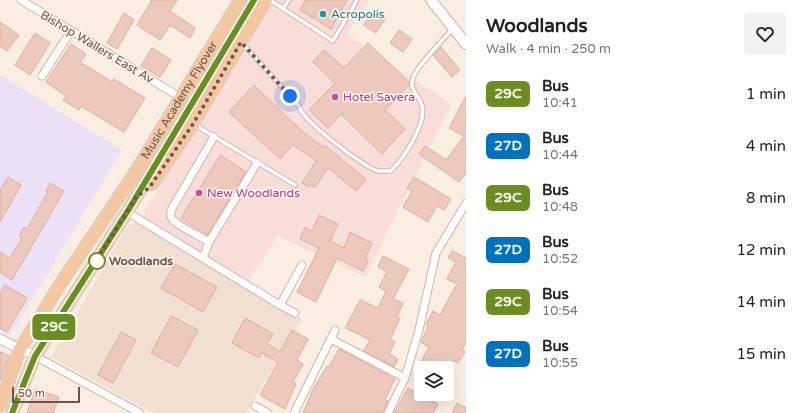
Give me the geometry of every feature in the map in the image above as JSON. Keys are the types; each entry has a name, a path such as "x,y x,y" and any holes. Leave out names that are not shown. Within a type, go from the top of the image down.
{"main road":[{"path":"117,200 117,188 173,93 231,0"},
{"name":"Music Academy Flyover","path":"0,406 20,349 59,285 133,176 240,0"},
{"name":"Music Academy Flyover","path":"12,413 35,356 127,212 254,0"},
{"path":"136,197 149,188 193,124 266,0"},
{"path":"431,0 466,44"}],"street":[{"name":"Bishop Wallers East Av","path":"21,0 173,93"},
{"path":"42,76 71,31"},
{"path":"209,242 174,220 171,215 171,210 214,137"},
{"path":"203,258 209,242 257,163"},
{"path":"388,413 404,378 419,330 436,253 466,203"},
{"path":"127,212 295,313"},
{"path":"280,305 302,265"},
{"path":"294,413 335,330"},
{"path":"0,339 35,356 140,413"},
{"path":"331,339 404,378"},
{"path":"255,406 268,413"}],"lane":[{"path":"270,0 333,41 356,0"},
{"path":"283,8 289,0"},
{"path":"241,42 300,106 304,116 325,135 378,170 391,171 399,162 414,138 423,116 421,103 412,86 414,76 453,28"},
{"path":"193,124 295,185"}],"shaded area":[{"path":"272,0 369,0 347,35 451,104 365,277 278,236 246,285 139,221"},
{"path":"0,75 122,150 10,336 0,330"},
{"path":"139,221 302,319 246,413 153,413 51,357 128,226"}],"building":[{"path":"152,0 177,0 170,11 195,28 190,38 170,25 160,40 137,25"},
{"name":"Acropolis","path":"305,0 347,0 331,29 300,10"},
{"path":"374,9 386,17 376,33 364,25"},
{"path":"124,13 134,20 117,49 107,43"},
{"path":"0,22 19,35 7,51 0,46"},
{"path":"399,30 412,39 403,52 390,43"},
{"path":"35,33 50,43 30,75 15,65"},
{"path":"368,43 409,82 409,85 385,110 405,129 382,154 341,114 328,128 309,110 335,83 313,62 324,50 344,68"},
{"path":"71,44 86,54 80,62 112,82 114,79 145,98 124,132 81,106 79,110 63,100 66,96 46,82"},
{"path":"441,47 460,70 452,77 433,55"},
{"path":"152,48 171,60 160,77 141,66"},
{"path":"254,85 304,133 323,147 324,145 366,179 356,191 328,168 315,187 310,185 309,187 302,183 316,161 293,145 280,159 229,112"},
{"path":"466,96 466,173 459,182 419,154 425,146 446,160 464,136 449,128"},
{"name":"New Woodlands","path":"220,155 246,172 207,235 181,218"},
{"path":"8,177 21,185 0,222 0,190"},
{"path":"414,177 451,199 444,210 437,206 428,222 403,207 412,191 407,188"},
{"path":"50,183 64,191 12,280 0,272 0,252 10,258 22,238 19,236 24,227 27,229 48,192 46,191"},
{"path":"319,215 338,224 330,241 344,248 350,232 372,243 365,259 368,261 363,271 337,258 316,302 297,292 319,248 300,239 305,227 312,231"},
{"path":"452,251 466,258 466,342 462,350 465,352 458,363 452,360 422,361 429,347 421,342 428,326 426,324 433,311 440,315 457,284 447,279 456,262 448,258"},
{"path":"383,256 409,269 393,299 403,303 397,317 400,318 390,340 395,342 389,354 398,359 394,367 364,351 370,340 345,328 360,300 378,308 386,291 379,287 387,272 378,267"},
{"path":"175,264 217,287 203,312 161,288"},
{"path":"5,285 27,298 7,332 0,328 0,293"},
{"path":"171,316 198,330 178,367 151,353"},
{"path":"245,318 273,334 267,344 280,351 292,330 308,339 297,360 303,364 293,382 296,384 285,409 260,395 278,362 262,353 259,358 232,343"},
{"path":"121,332 136,340 113,383 98,375"},
{"path":"339,349 395,379 385,399 388,401 383,413 303,413 313,389 327,366 329,367"},
{"path":"0,352 10,356 0,381"},
{"path":"408,388 414,391 414,401 432,401 438,404 433,413 394,413"},
{"path":"35,389 59,397 53,413 27,413"},
{"path":"457,403 466,408 466,413 452,413"}],"bus line":[{"name":"29C","path":"12,413 35,356 64,313 129,209 254,0"}],"place":[{"name":"Acropolis","path":"323,14"},
{"name":"Hotel Savera","path":"335,97"},
{"name":"New Woodlands","path":"199,193"},
{"name":"Woodlands","path":"97,261"}],"route":[{"path":"97,261 93,266 136,197 149,188 193,124 241,42 290,96"}]}
